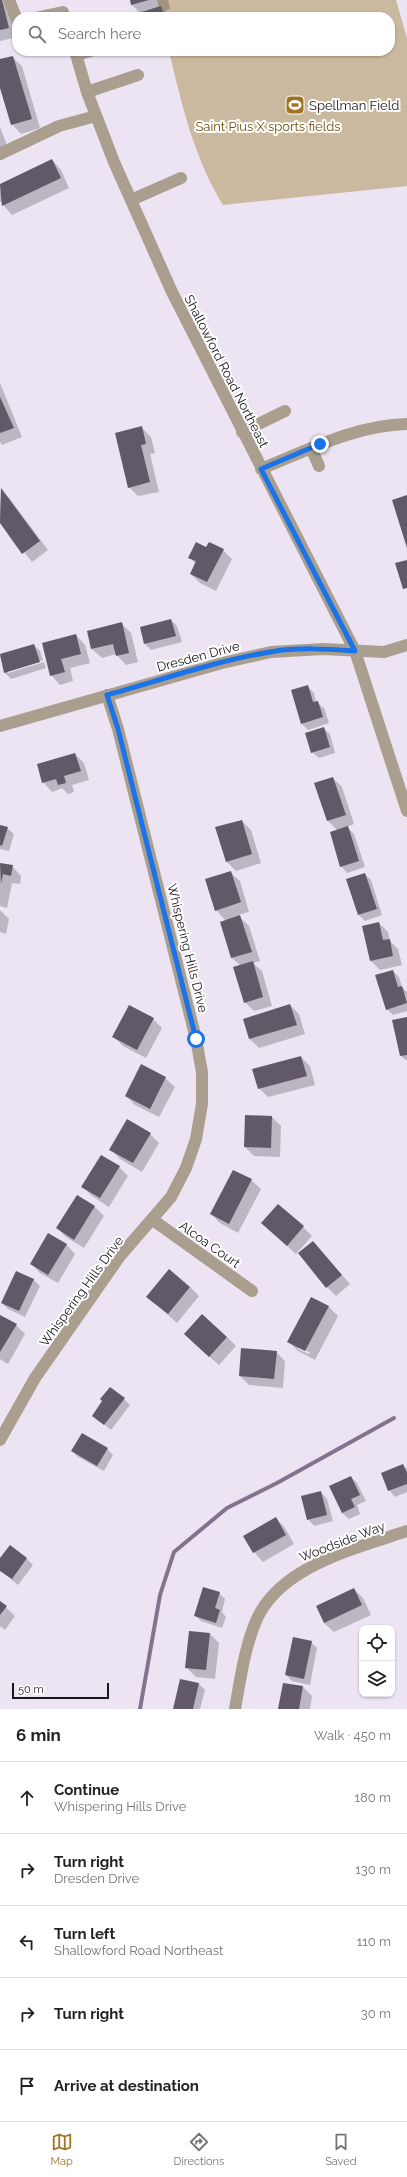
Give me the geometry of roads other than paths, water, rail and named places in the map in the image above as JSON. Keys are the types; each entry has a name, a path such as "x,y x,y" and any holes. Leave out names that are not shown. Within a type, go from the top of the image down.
{"street":[{"path":"9,0 14,12"},
{"name":"Shallowford Road Northeast","path":"76,56 96,116 172,292 242,432 355,651 407,810"},
{"path":"87,92 138,75"},
{"path":"0,154 59,126 96,116"},
{"path":"131,200 181,178"},
{"path":"242,432 285,411"},
{"path":"261,469 311,448 387,424 407,424"},
{"path":"311,448 320,466"},
{"name":"Dresden Drive","path":"0,726 222,662 271,652 323,649 384,652 407,645"},
{"name":"Whispering Hills Drive","path":"0,1440 40,1371 120,1256 153,1220 171,1197 186,1168 196,1139 202,1104 202,1072 194,1031 118,729 107,695"},
{"name":"Alcoa Court","path":"153,1220 252,1291"},
{"name":"Woodside Way","path":"235,1709 246,1651 254,1624 266,1602 293,1576 323,1561 407,1531"}],"waterway":[{"path":"140,1709 160,1595 174,1552 227,1508 277,1483 394,1418"}],"place":[{"name":"Spellman Field","path":"295,105"}],"park label":[{"name":"Saint Pius X sports fields","path":"268,126"}]}
